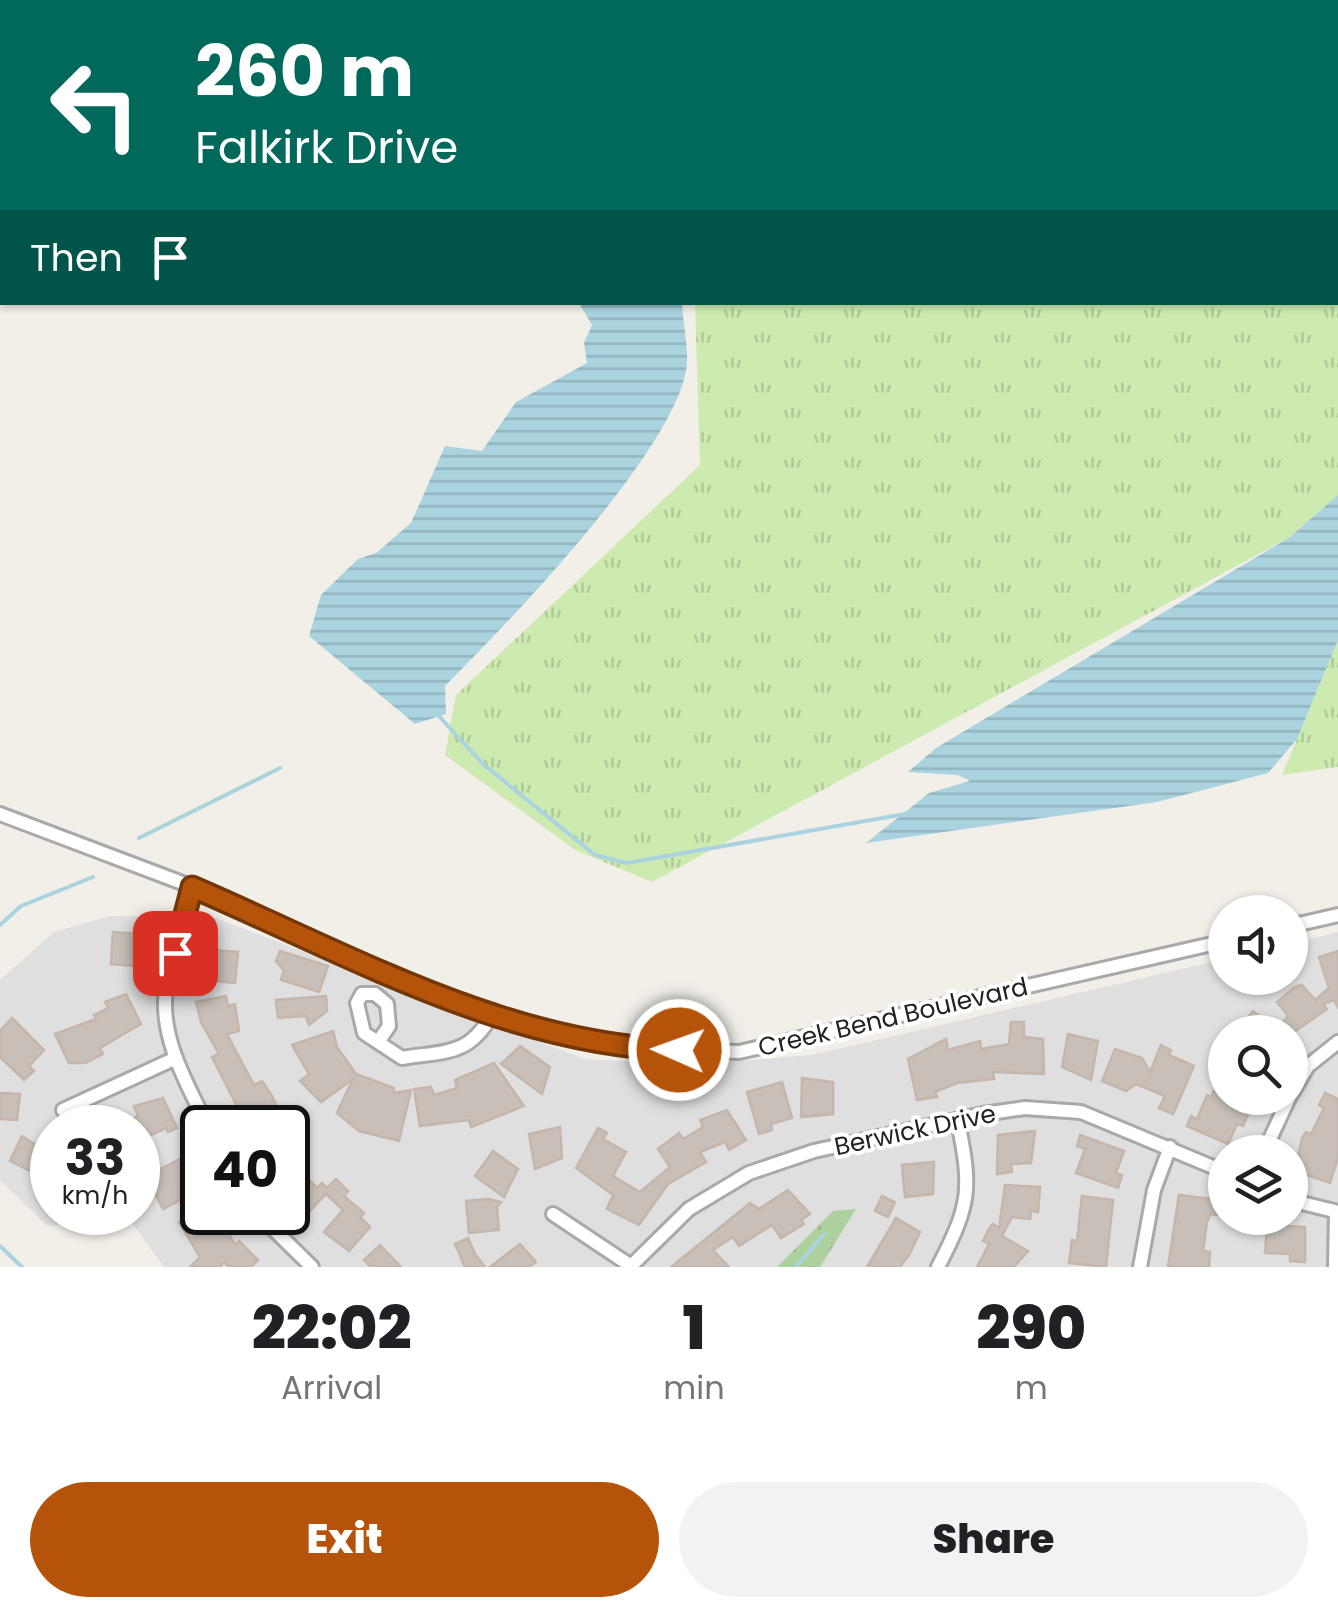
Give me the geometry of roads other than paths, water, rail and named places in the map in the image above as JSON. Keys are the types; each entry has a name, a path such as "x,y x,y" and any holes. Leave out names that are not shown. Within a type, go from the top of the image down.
{"street":[{"name":"Creek Bend Boulevard","path":"0,814 192,887 492,1016 618,1048 739,1052 1208,945"},
{"path":"192,887 165,1002 176,1058 197,1105"},
{"path":"1308,922 1338,915"},
{"path":"378,1042 402,1058 464,1048 478,1038 492,1016"},
{"path":"1308,1066 1338,1042"},
{"path":"74,1105 176,1058"},
{"name":"Berwick Drive","path":"630,1266 689,1209 749,1173 803,1154 983,1114 1054,1108 1105,1120 1208,1165"},
{"path":"938,1267 967,1202 966,1165 958,1122"},
{"path":"1140,1267 1154,1190 1170,1148"},
{"path":"1308,1205 1337,1212 1335,1267"},
{"path":"553,1214 630,1266"},
{"path":"279,1235 312,1267"}],"water":[{"path":"580,305 682,305 687,364 677,399 654,441 586,533 445,686 446,714 415,724 309,636 321,595 358,559 376,553 411,523 445,446 482,451 516,402 587,363 584,343 592,325"},
{"path":"1338,495 1338,640 1297,739 1268,773 1157,802 866,843 929,793 970,781 958,775 908,772 936,748 1290,537"}],"waterway":[{"path":"438,715 483,764 595,855 627,863 905,814"},
{"path":"139,838 280,768"},
{"path":"0,925 21,906 93,877"},
{"path":"796,1267 824,1234"},
{"path":"0,1246 22,1267"}]}
